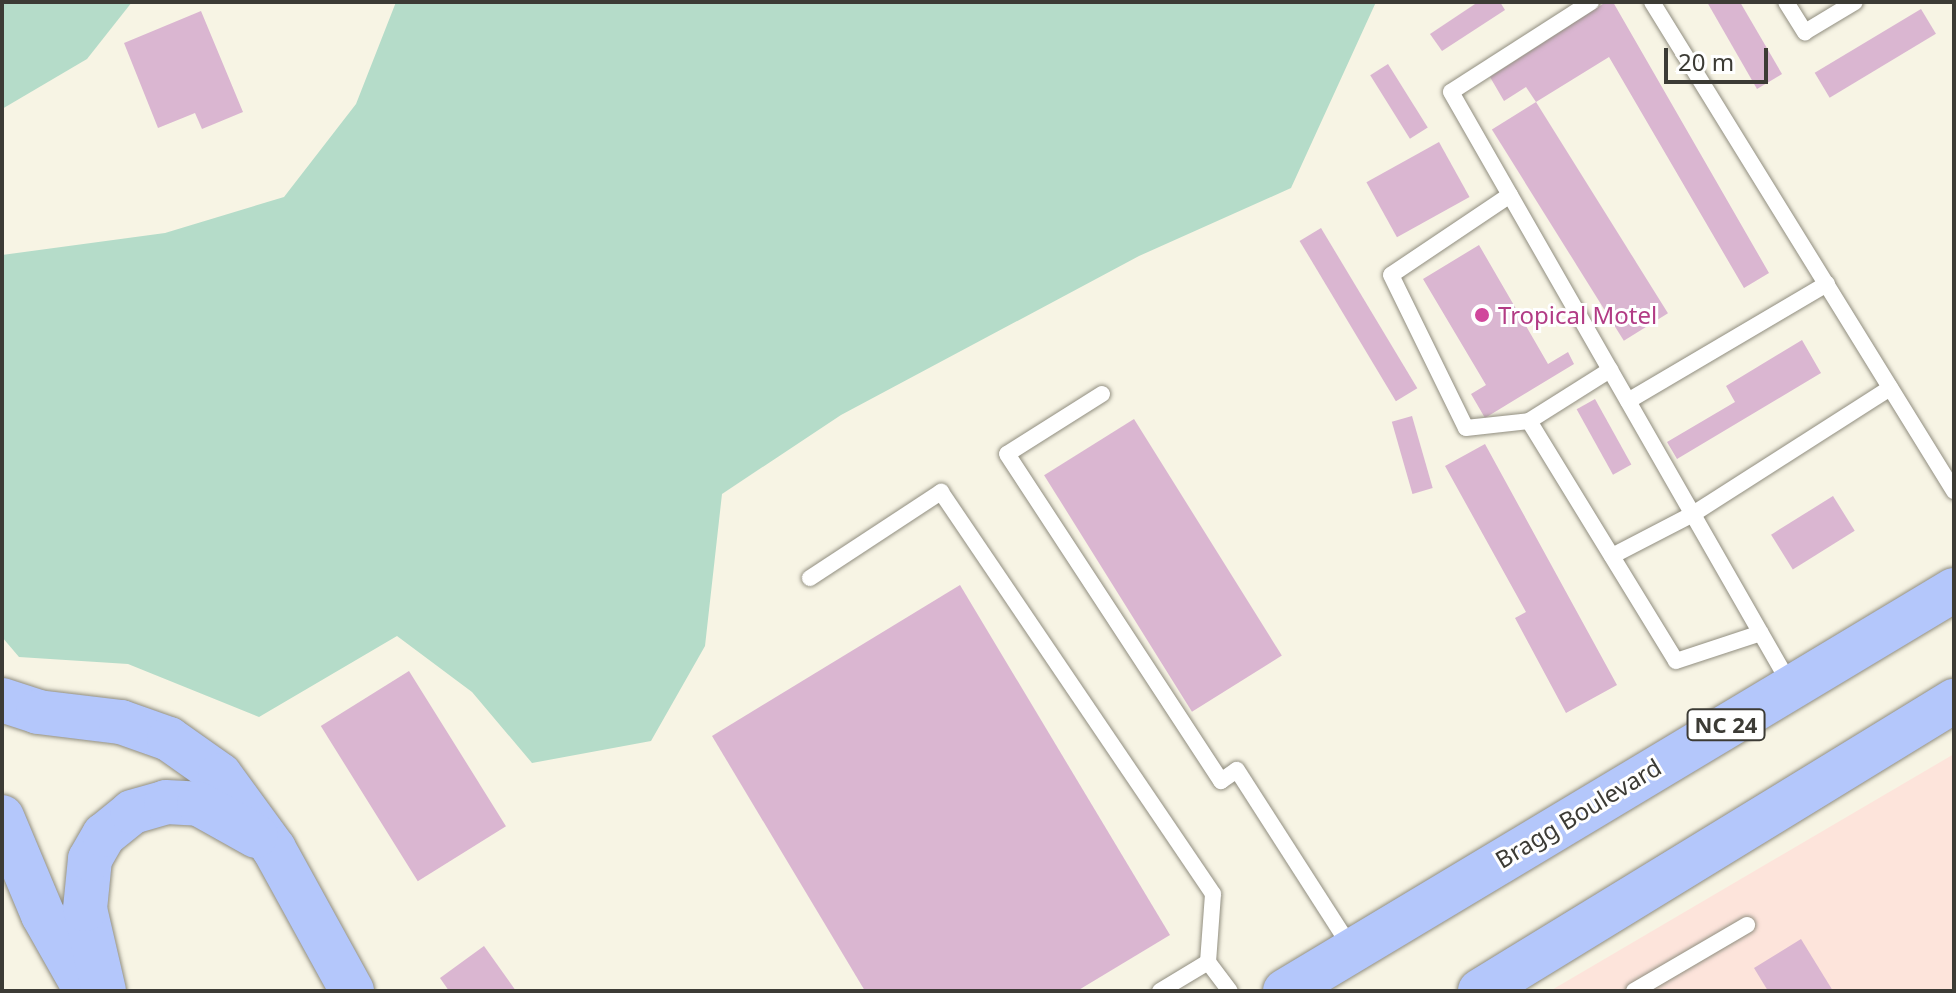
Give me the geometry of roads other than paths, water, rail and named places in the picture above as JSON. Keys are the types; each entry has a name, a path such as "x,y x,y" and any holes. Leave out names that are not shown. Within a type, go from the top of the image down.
{"main road":[{"name":"Bragg Boulevard","path":"1285,991 1954,590"},
{"path":"2,700 38,712 121,722 169,739 220,775 274,849 352,991"},
{"path":"1480,991 1954,701"},
{"path":"104,991 85,909 90,859 104,835 132,812 166,802 199,804 230,817 274,849"},
{"path":"2,817 43,915 86,991"}],"lane":[{"path":"1591,2 1451,92 1791,686"},
{"path":"1652,2 1954,491"},
{"path":"1786,2 1805,32 1855,2"},
{"path":"1510,195 1391,275 1466,428 1529,421 1610,370"},
{"path":"1628,401 1827,284"},
{"path":"1612,556 1693,514 1890,388"},
{"path":"1102,394 1007,454 1221,781 1237,770 1353,950"},
{"path":"1529,421 1676,661 1761,633"},
{"path":"810,578 941,492 1213,894 1208,962 1230,991"},
{"path":"1634,991 1747,925"},
{"path":"1160,991 1208,962"}],"place":[{"name":"Tropical Motel","path":"1482,315"}]}
